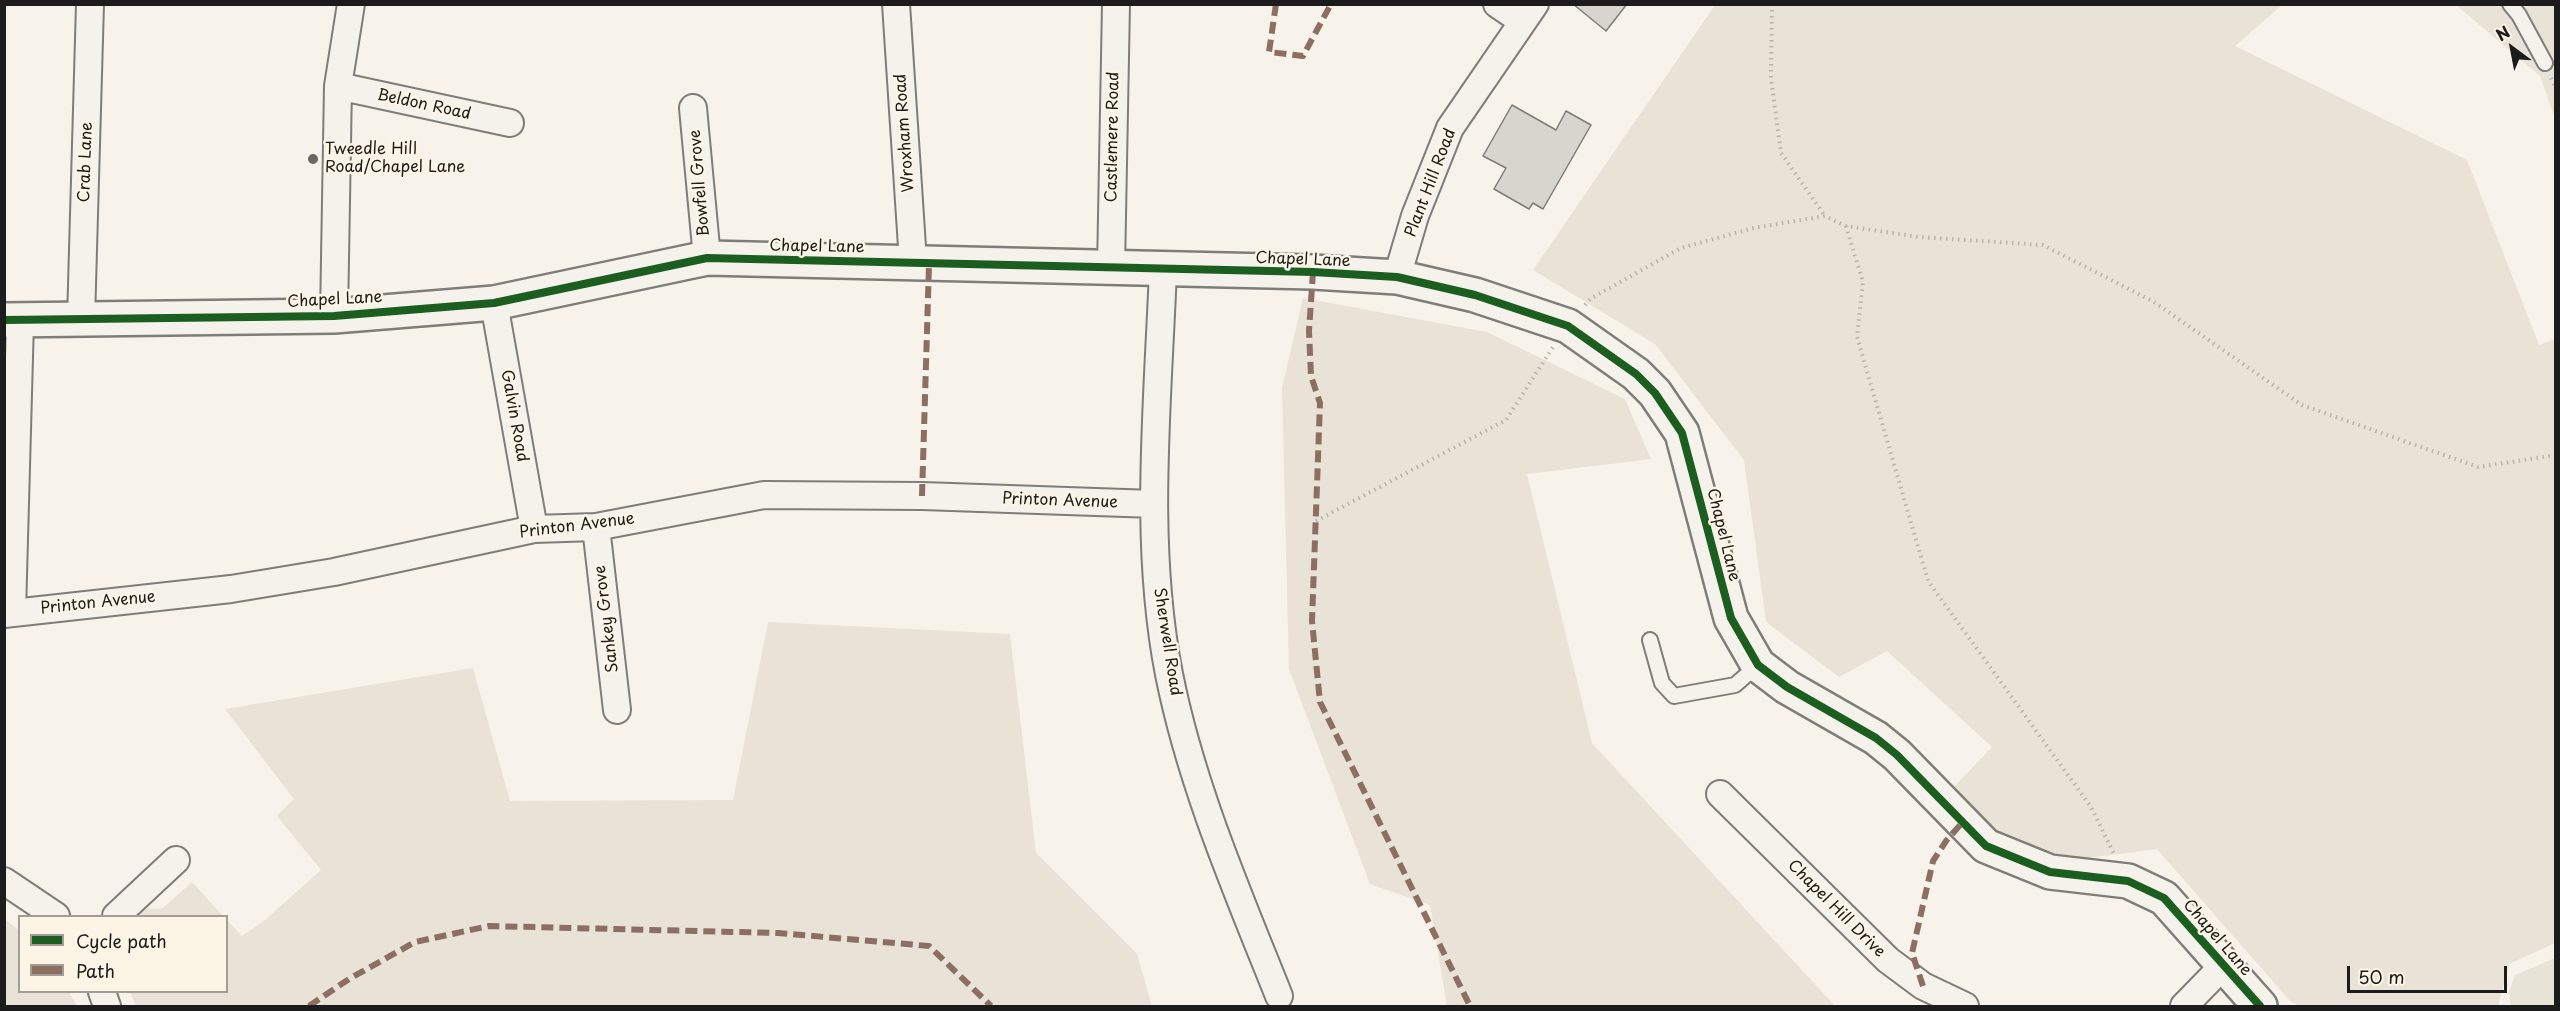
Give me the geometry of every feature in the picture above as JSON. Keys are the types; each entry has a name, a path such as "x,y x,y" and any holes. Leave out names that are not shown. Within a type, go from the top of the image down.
{"street":[{"name":"Crab Lane","path":"81,320 90,4"},
{"path":"334,316 338,86 351,4"},
{"name":"Wroxham Road","path":"896,4 913,262"},
{"name":"Castlemere Road","path":"1111,269 1116,4"},
{"path":"1497,4 1529,13"},
{"name":"Plant Hill Road","path":"1397,277 1415,216 1450,128 1529,13"},
{"name":"Beldon Road","path":"338,86 510,123"},
{"name":"Bowfell Grove","path":"693,108 707,258"},
{"name":"Chapel Lane","path":"12,321 334,316 494,303 707,258 1397,277 1475,295 1568,326 1636,374 1655,393 1682,433 1731,618 1758,665 1780,682 1876,738 1897,755 1986,846 2050,872 2128,881 2164,898 2222,967 2260,1006"},
{"name":"Sherwell Road","path":"1163,269 1154,504 1157,585 1169,673 1192,769 1279,996"},
{"name":"Galvin Road","path":"494,303 534,529"},
{"path":"8,613 12,321"},
{"name":"Printon Avenue","path":"8,613 243,587 334,572 534,529 596,527 764,495 922,496 1154,504"},
{"name":"Sankey Grove","path":"596,527 617,711"},
{"name":"Chapel Hill Drive","path":"1720,794 1888,960 1923,986 1965,1006"},
{"path":"117,915 176,860"},
{"path":"4,881 55,915"},
{"path":"2184,1006 2222,967"}],"lane":[{"path":"2510,4 2519,15 2545,63"},
{"path":"1650,640 1662,683 1674,696 1734,685 1758,665"}],"path":[{"path":"1772,4 1771,78 1781,153 1824,216 1846,226 1919,237 2043,245 2154,302 2302,405 2478,467 2550,458 2556,455"},
{"path":"1316,521 1506,420 1541,362 1590,298 1681,248 1754,228 1824,216"},
{"path":"1846,226 1863,282 1857,338 1928,581 2091,807 2128,881"}],"shaded area":[{"path":"1715,5 2282,5 2235,46 2467,160 2539,345 2555,339 2555,943 2509,964 2498,1006 2300,1006 2291,1002 2157,849 2071,860 2004,838 1949,792 1992,747 1887,651 1839,677 1766,622 1744,460 1655,344 1533,270"},
{"path":"2456,5 2555,5 2555,118 2540,76"},
{"path":"1303,298 1487,332 1625,399 1651,459 1527,474 1592,743 1835,1006 1447,1006 1430,905 1370,884 1289,669 1282,388"},
{"path":"768,622 1010,634 1036,853 1137,954 1152,1006 136,1006 130,993 228,993 228,921 242,936 265,920 321,870 277,816 294,799 225,709 473,668 510,801 733,800"},
{"path":"192,882 222,915 138,915 146,909 163,908"},
{"path":"4,919 18,929 18,993 70,993 77,1006 5,1006"},
{"path":"2555,958 2555,1006 2511,1006 2509,992 2515,975"}],"building":[{"path":"1573,4 1627,4 1606,31"},
{"path":"1512,105 1556,130 1566,111 1591,125 1543,209 1533,203 1529,209 1494,189 1506,168 1483,156"}],"marked path":[{"path":"1276,4 1269,52 1303,56 1331,4"},
{"path":"922,496 929,265"},
{"path":"1313,272 1309,331 1311,376 1320,403 1312,621 1320,702 1470,1006"},
{"path":"1923,986 1912,953 1933,861 1961,824"},
{"path":"309,1006 349,979 415,942 489,926 778,933 929,946 991,1006"}],"cycle path":[{"path":"4,320 334,316 494,303 707,258 1313,272 1397,277 1475,295 1568,326 1636,374 1655,393 1682,433 1731,618 1758,665 1787,687 1876,738 1897,755 1986,846 2050,872 2128,881 2164,898 2260,1006"}],"place":[{"name":"Tweedle Hill Road/Chapel Lane","path":"313,159"}]}
